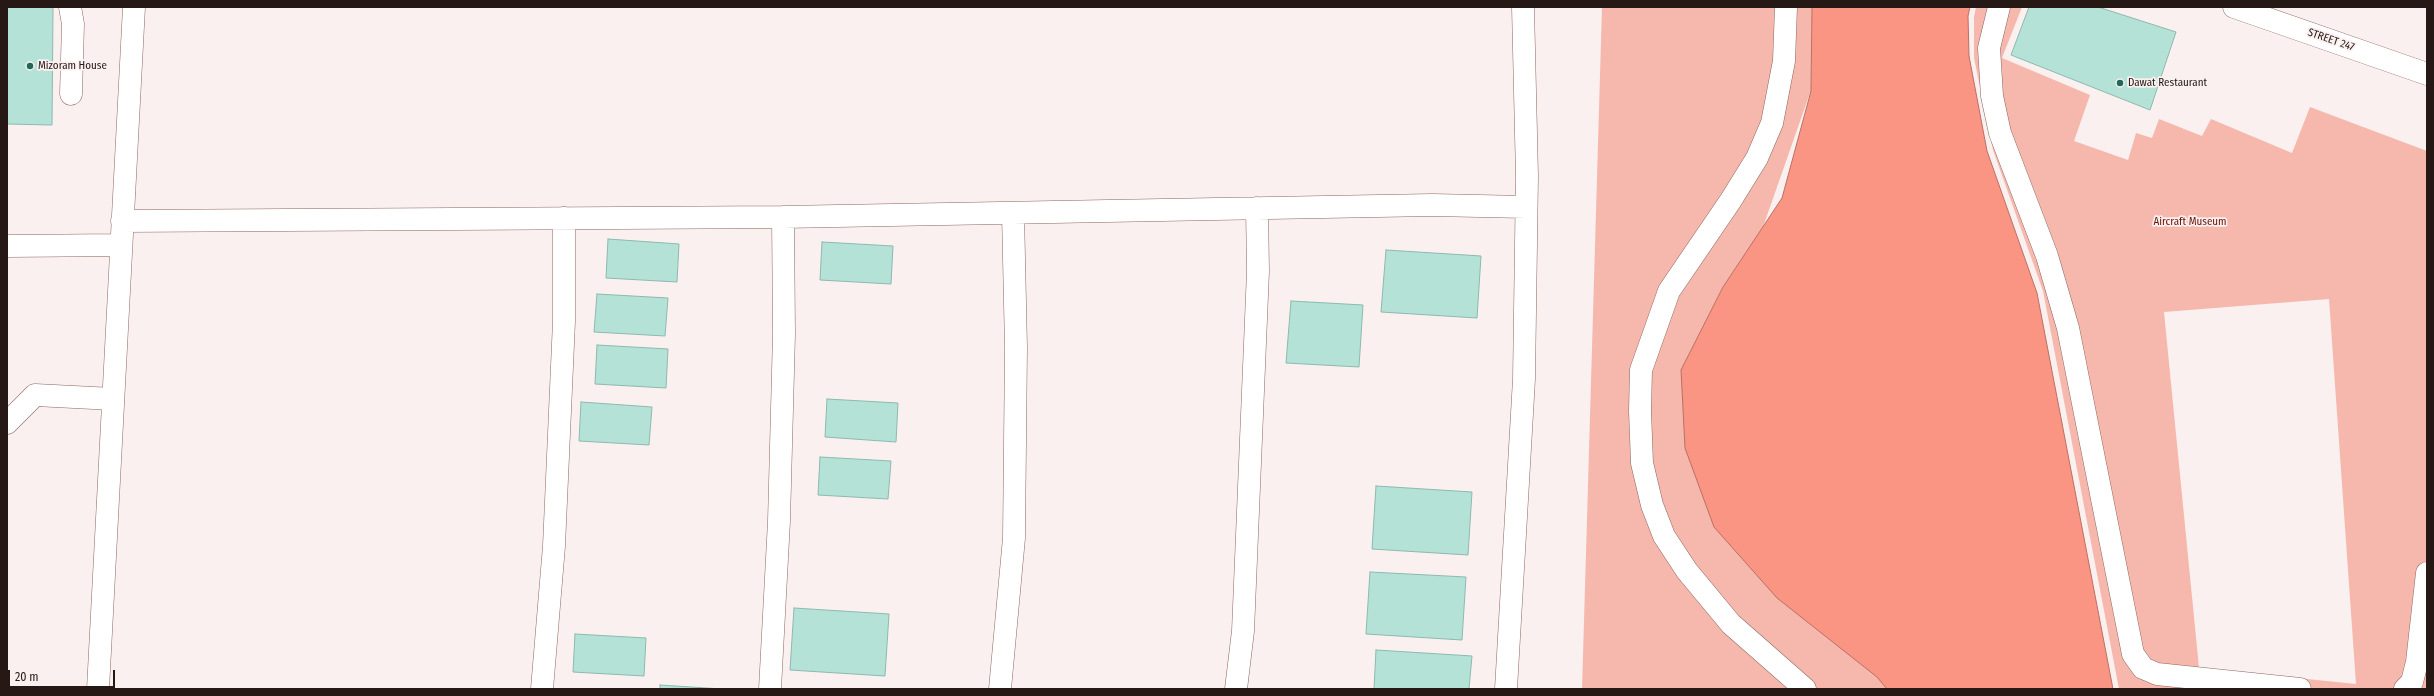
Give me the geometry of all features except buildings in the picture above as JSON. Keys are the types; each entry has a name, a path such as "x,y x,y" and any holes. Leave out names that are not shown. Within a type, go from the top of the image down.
{"street":[{"path":"70,7 73,24 71,94"},
{"path":"98,689 134,7"},
{"path":"1506,689 1524,379 1526,207 1524,7"},
{"path":"1786,7 1784,61 1772,123 1757,158 1731,200 1669,291 1641,370 1640,412 1642,463 1652,505 1664,536 1687,571 1731,624 1805,689"},
{"path":"1999,7 1989,48 1992,96 2000,132 2047,256 2068,328 2133,654 2143,668 2156,674 2300,689"},
{"name":"STREET 247","path":"2234,7 2427,74"},
{"path":"122,221 783,217 1432,205 1526,207"},
{"path":"1236,689 1243,631 1258,270 1257,208"},
{"path":"1000,689 1014,538 1016,348 1013,213"},
{"path":"770,689 780,521 784,334 783,217"},
{"path":"542,689 554,546 564,321 564,218"},
{"path":"7,246 121,245"},
{"path":"7,423 35,395 113,399"},
{"path":"2405,689 2412,682 2417,662 2427,573"}],"green space":[{"path":"1602,7 1812,7 1811,90 1763,227 1723,287 1681,371 1887,689 1582,689"},
{"name":"Aircraft Museum","path":"1976,7 2022,7 2002,58 2090,95 2074,141 2128,160 2136,133 2152,138 2159,119 2202,136 2211,119 2292,153 2310,107 2427,151 2427,689 2119,689 2043,291 1993,150 1974,58 1974,17","holes":["2329,299 2356,684 2199,668 2164,312"]}],"shaded area":[{"path":"1812,7 1970,7 1968,16 1969,56 1987,151 2037,293 2113,689 1887,689 1877,677 1777,598 1714,527 1685,448 1681,370 1723,287 1782,198 1811,91"}],"place":[{"name":"Mizoram House","path":"30,66"},
{"name":"Dawat Restaurant","path":"2120,83"}]}
